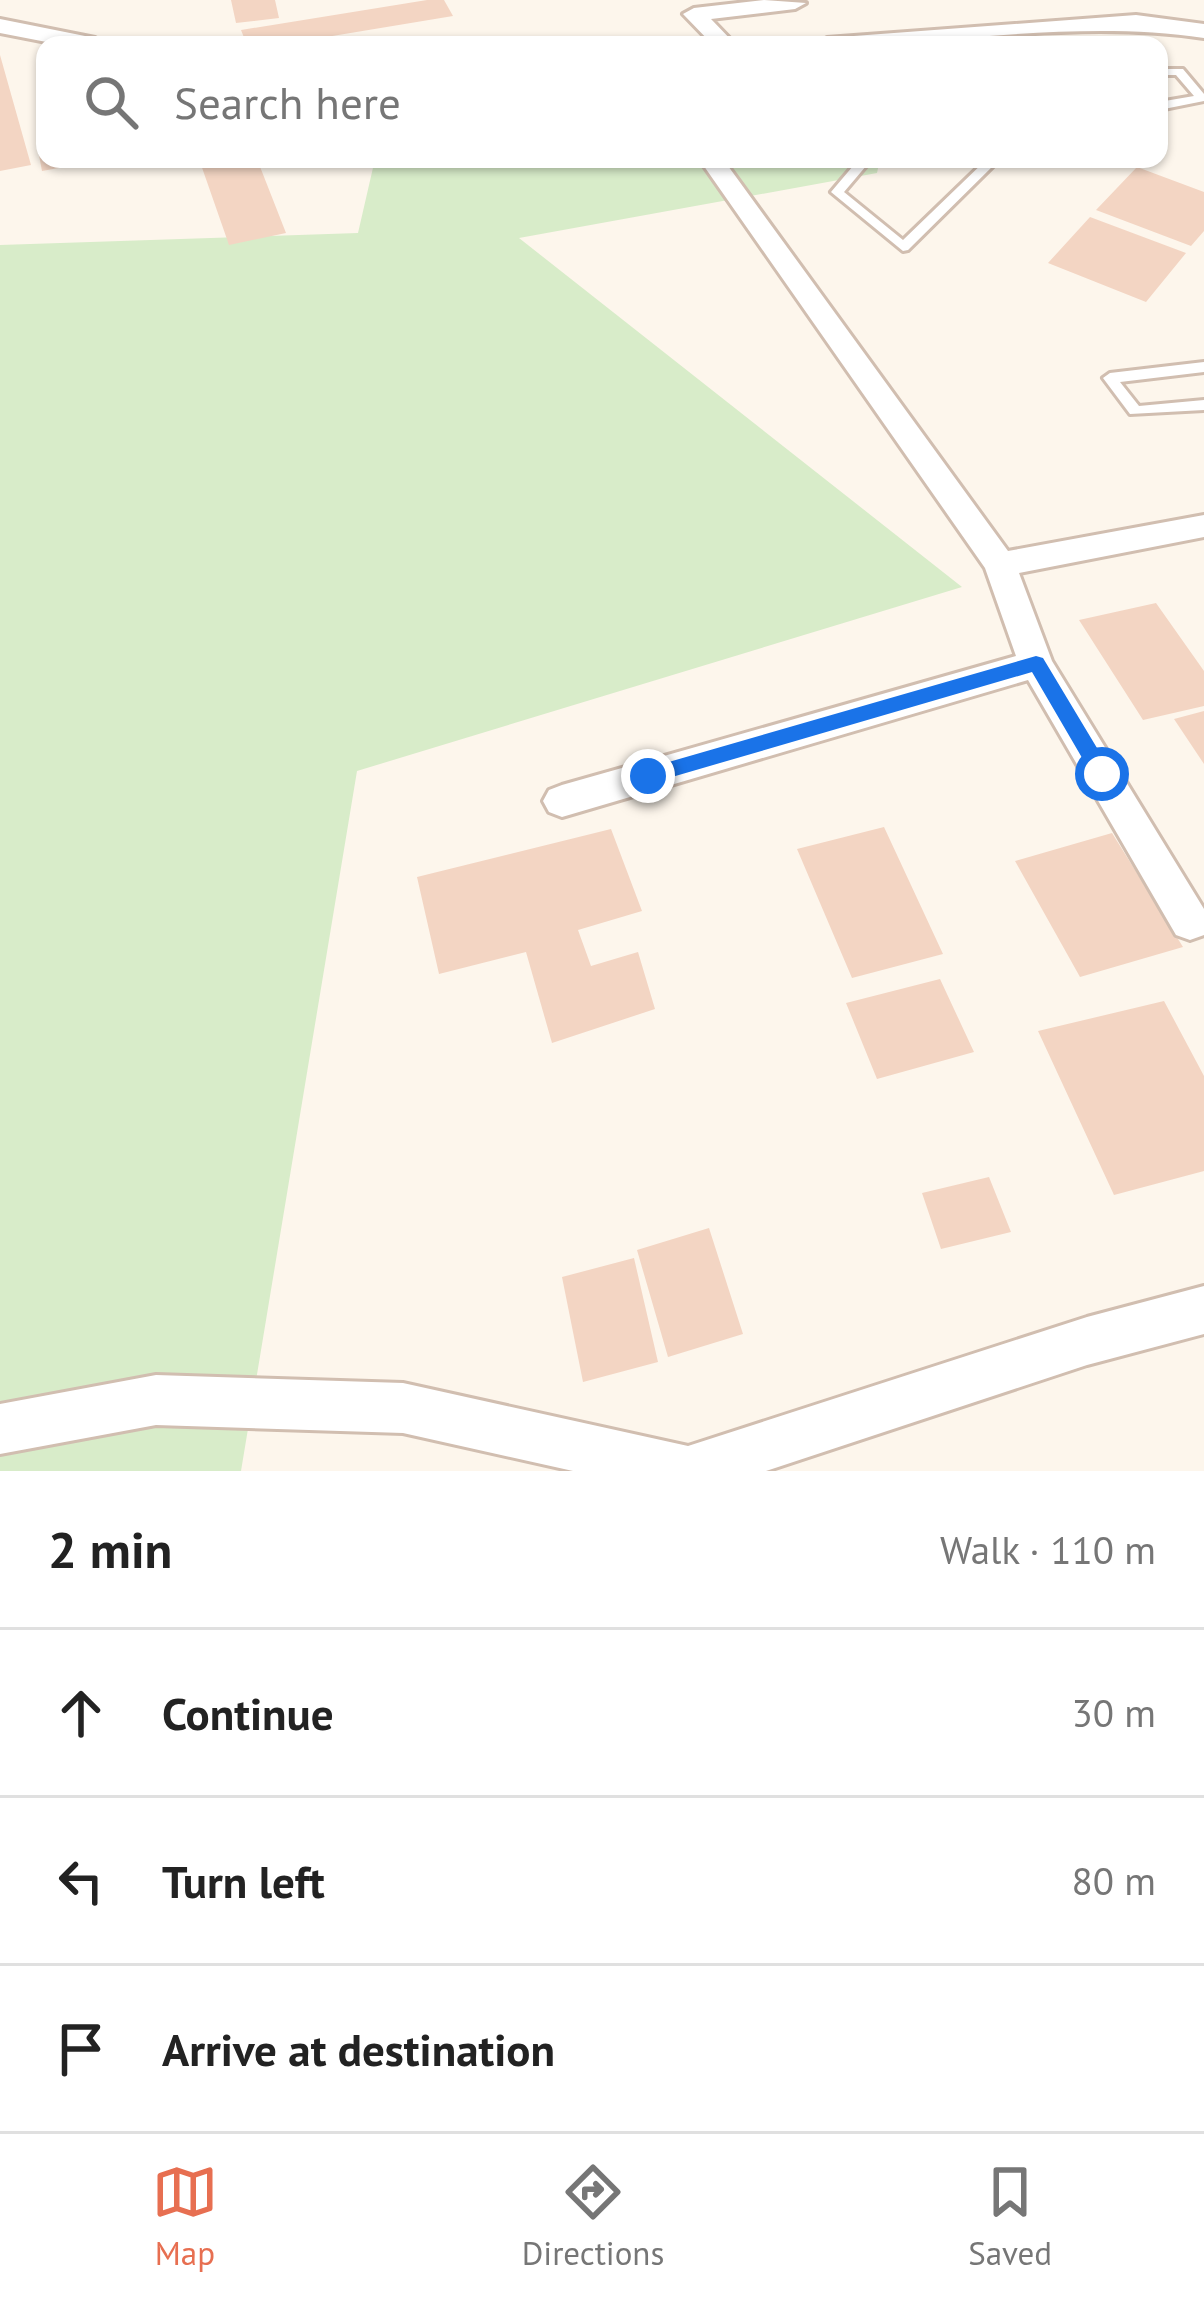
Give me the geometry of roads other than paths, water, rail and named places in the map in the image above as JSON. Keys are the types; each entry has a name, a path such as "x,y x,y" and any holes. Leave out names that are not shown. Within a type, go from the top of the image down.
{"street":[{"path":"1189,0 1204,19"},
{"path":"715,36 694,14 795,3"},
{"path":"942,36 1136,21 1204,31"},
{"path":"0,26 50,36"},
{"path":"717,168 1000,565 1036,664 1190,922"},
{"path":"1000,565 1204,526"},
{"path":"562,801 1036,664"},
{"path":"0,1429 156,1400 404,1408 688,1471 1087,1341 1204,1310"}],"lane":[{"path":"1168,71 1178,70 1203,98"},
{"path":"1168,104 1203,98"},
{"path":"858,168 837,192 903,247 985,168"},
{"path":"1204,367 1110,378 1135,411 1204,405"}]}
